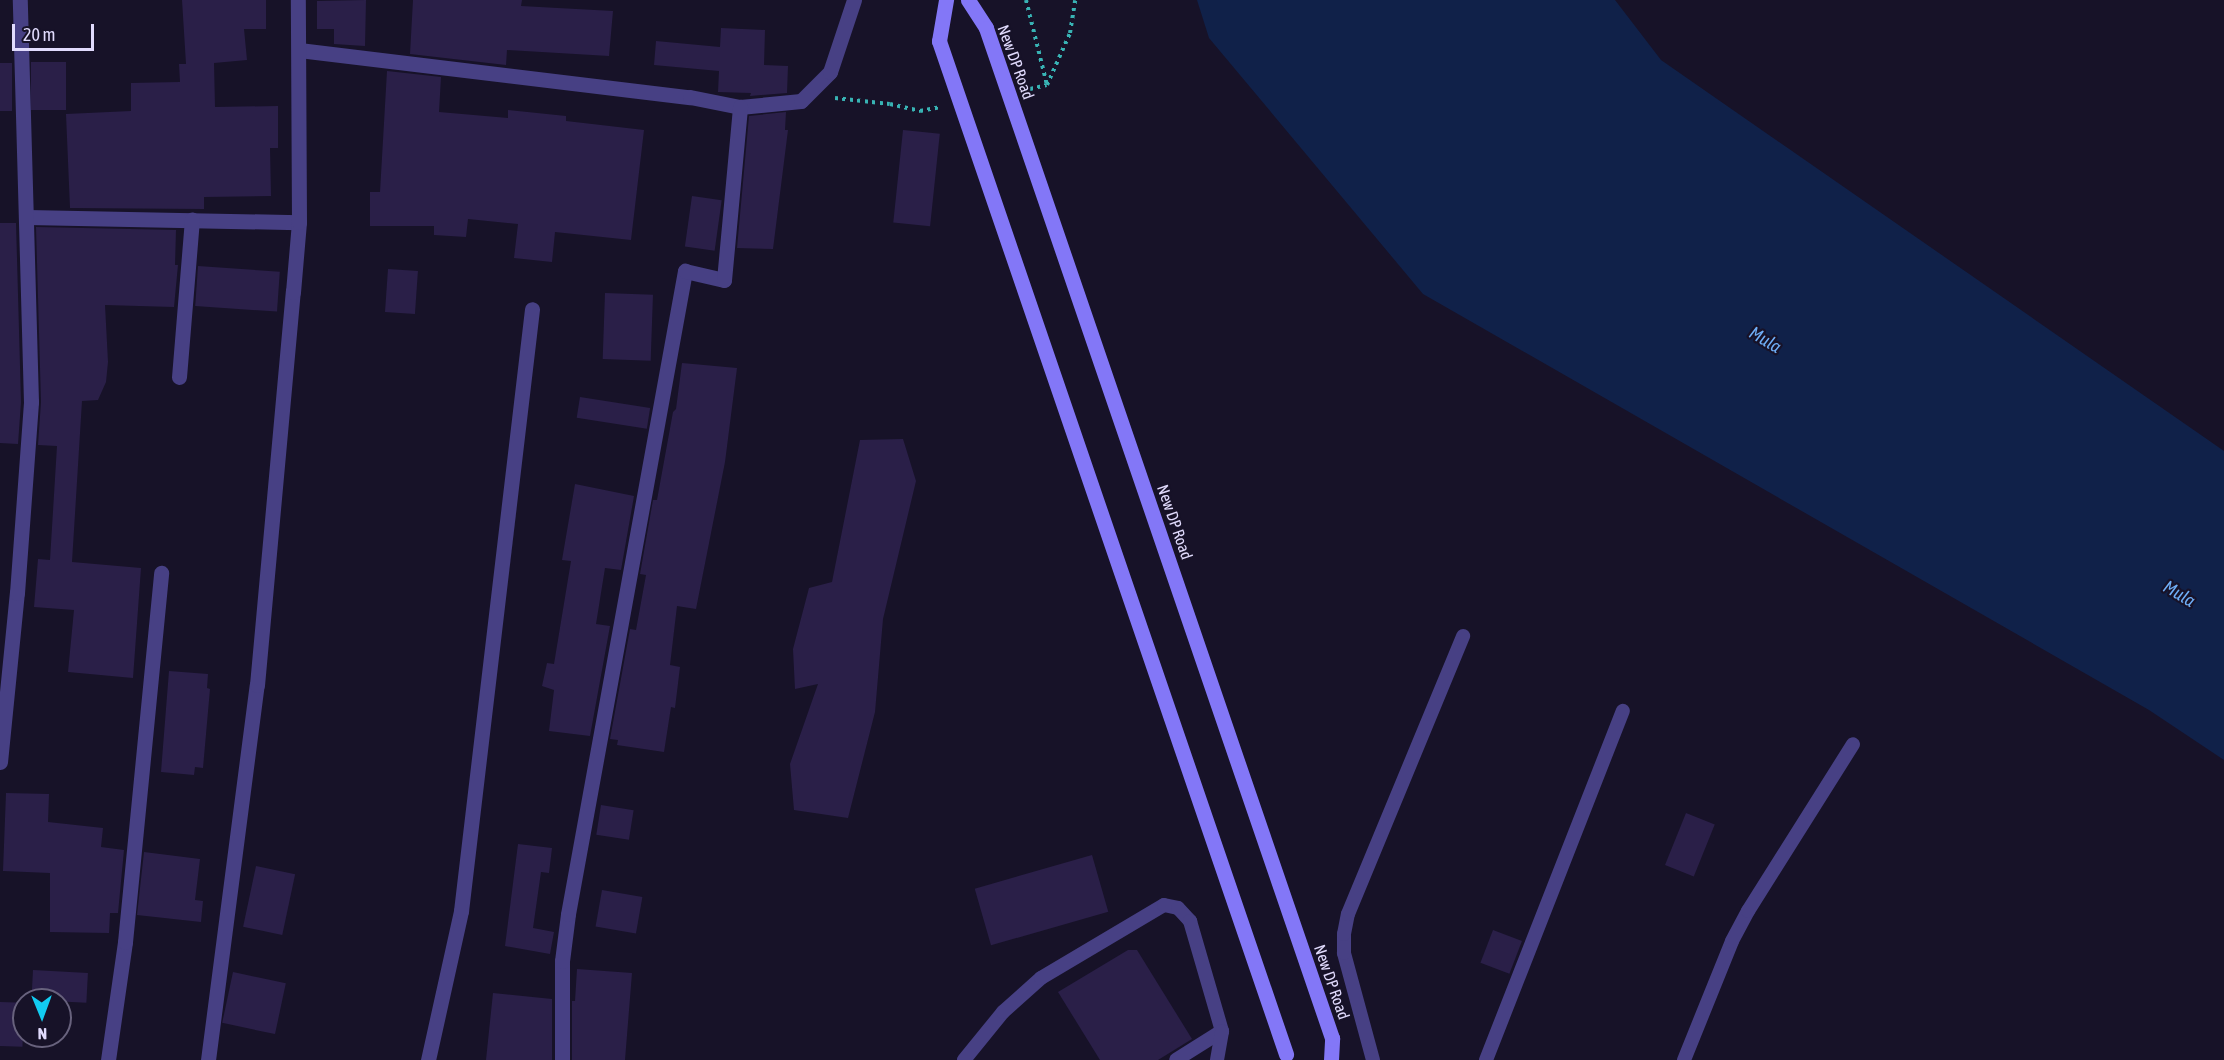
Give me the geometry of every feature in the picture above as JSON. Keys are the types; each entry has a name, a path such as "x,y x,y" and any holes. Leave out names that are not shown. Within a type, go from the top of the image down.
{"main road":[{"path":"946,0 939,41 1288,1057"},
{"name":"New DP Road","path":"968,0 986,27 1332,1038 1331,1060"}],"street":[{"path":"0,762 17,593 31,402 20,0"},
{"path":"208,1060 257,686 299,222 298,0"},
{"path":"299,50 690,97 740,107 801,101 830,72 854,0"},
{"path":"562,1060 562,961 568,914 685,271 724,280 740,107"},
{"path":"27,216 299,222"},
{"path":"179,377 192,220"},
{"path":"428,1060 461,911 532,309"},
{"path":"108,1060 125,942 161,573"}],"lane":[{"path":"1373,1060 1344,953 1344,934 1348,914 1463,636"},
{"path":"1486,1060 1623,711"},
{"path":"1684,1060 1732,941 1748,911 1853,744"},
{"path":"964,1060 1003,1012 1041,978 1164,905 1178,908 1190,921 1222,1031 1217,1060"},
{"path":"1176,1060 1222,1031"}],"path":[{"path":"1026,0 1047,85"}],"water":[{"name":"Mula","path":"1197,0 1615,0 1661,60 2224,451 2224,760 2149,710 1423,294 1209,38"}],"building":[{"path":"182,0 266,0 266,29 244,29 247,60 214,63 215,107 278,106 278,148 270,148 271,196 204,197 204,209 70,208 66,114 131,111 131,83 180,82 179,64 186,64"},
{"path":"366,0 365,46 334,44 334,29 317,29 317,1"},
{"path":"413,0 522,0 521,6 613,11 609,56 507,50 506,65 410,54"},
{"path":"721,28 765,30 764,65 788,66 787,93 750,96 751,93 718,92 719,71 654,65 656,41 720,47"},
{"path":"31,62 66,62 66,110 31,110"},
{"path":"0,63 12,63 12,111 0,111"},
{"path":"387,71 441,77 439,112 508,118 508,110 566,116 566,121 644,130 631,240 555,232 552,262 514,258 518,224 468,219 466,237 434,235 434,226 370,226 370,192 380,192"},
{"path":"786,112 785,130 788,130 773,249 737,248 749,116"},
{"path":"903,130 940,134 930,226 893,222"},
{"path":"692,196 722,200 715,251 685,247"},
{"path":"0,223 16,223 21,402 18,444 0,443"},
{"path":"36,227 176,230 175,265 178,265 174,307 105,305 108,362 106,382 98,400 82,401 72,562 141,568 133,678 68,672 74,610 34,607 38,559 50,560 57,446 38,445 41,402"},
{"path":"198,266 280,272 277,312 195,306"},
{"path":"388,269 418,271 415,314 385,312"},
{"path":"605,293 653,295 651,361 603,359"},
{"path":"682,363 737,368 725,462 696,609 677,606 670,665 680,667 675,708 671,707 664,752 617,745 618,740 610,739 630,629 636,630 646,575 640,574 653,500 657,500 673,412 676,409"},
{"path":"580,397 650,408 647,429 577,418"},
{"path":"903,439 916,481 883,619 875,712 848,818 794,810 790,764 818,684 795,689 793,649 809,588 832,582 860,440"},
{"path":"575,484 634,496 621,570 605,568 596,624 610,626 590,736 549,731 554,690 542,686 547,663 554,664 571,561 562,560"},
{"path":"169,671 208,674 207,688 210,689 203,768 195,767 194,775 161,772"},
{"path":"6,793 49,794 48,822 103,828 101,847 124,850 118,913 110,913 109,933 50,932 50,873 3,871"},
{"path":"601,805 634,810 629,840 596,835"},
{"path":"1686,813 1715,825 1694,877 1665,865"},
{"path":"518,844 552,848 549,873 541,872 533,928 554,932 550,954 505,946"},
{"path":"144,852 200,859 195,900 203,901 201,922 137,915"},
{"path":"1092,855 1108,912 991,945 975,889"},
{"path":"256,866 295,874 282,935 243,927"},
{"path":"602,890 642,897 636,934 596,926"},
{"path":"1493,930 1522,941 1509,974 1480,963"},
{"path":"1128,950 1137,950 1192,1039 1158,1060 1100,1060 1058,992"},
{"path":"577,969 632,973 625,1060 572,1060 572,1001 575,1001"},
{"path":"33,970 88,973 86,1003 72,1002 72,988 32,988"},
{"path":"233,972 286,983 275,1034 222,1023"},
{"path":"493,993 552,999 552,1060 486,1060"},
{"path":"0,1002 12,1002 12,1046 0,1046"}]}
